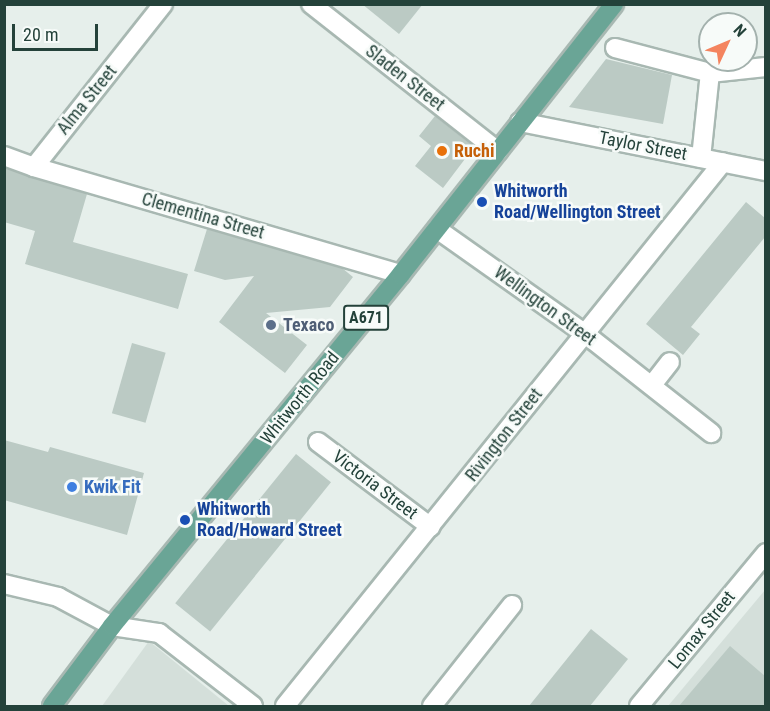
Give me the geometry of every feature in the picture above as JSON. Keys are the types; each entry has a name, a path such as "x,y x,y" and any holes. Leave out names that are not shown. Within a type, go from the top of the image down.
{"main road":[{"name":"Whitworth Road","path":"52,706 112,626 401,274 614,4"}],"street":[{"name":"Alma Street","path":"34,167 163,4"},
{"name":"Sladen Street","path":"312,4 498,151"},
{"path":"615,48 710,73 765,67"},
{"path":"701,158 710,73"},
{"name":"Taylor Street","path":"520,122 765,171"},
{"name":"Clementina Street","path":"4,156 34,167 401,274"},
{"name":"Rivington Street","path":"285,706 723,162"},
{"name":"Wellington Street","path":"437,229 584,333 711,433"},
{"path":"652,385 670,362"},
{"name":"Victoria Street","path":"318,442 431,527"},
{"name":"Lomax Street","path":"639,706 765,553"},
{"path":"4,584 58,597 112,626 159,633 253,706"},
{"path":"432,706 512,605"}],"shaded area":[{"path":"765,590 765,706 668,706"},
{"path":"149,641 229,706 102,706"}],"building":[{"path":"362,4 423,4 399,34"},
{"path":"606,59 672,75 663,124 569,107"},
{"path":"435,116 474,147 443,188 415,166 431,146 419,136"},
{"path":"4,168 87,194 73,242 188,274 178,309 25,264 35,231 4,222"},
{"path":"746,202 765,218 765,237 691,327 700,334 683,355 646,324"},
{"path":"207,229 342,268 353,277 330,307 266,313 307,345 285,373 219,322 254,276 225,280 194,271"},
{"path":"132,343 166,353 146,423 112,413"},
{"name":"Kwik Fit","path":"4,440 48,452 50,447 144,473 127,535 4,500"},
{"path":"296,454 331,482 210,632 175,603"},
{"path":"591,629 628,659 590,706 529,706"},
{"path":"730,646 765,676 765,706 679,706"}],"place":[{"name":"Ruchi","path":"442,151"},
{"name":"Whitworth Road/Wellington Street","path":"482,202"},
{"name":"Texaco","path":"271,325"},
{"name":"Kwik Fit","path":"72,487"},
{"name":"Whitworth Road/Howard Street","path":"185,520"}]}
